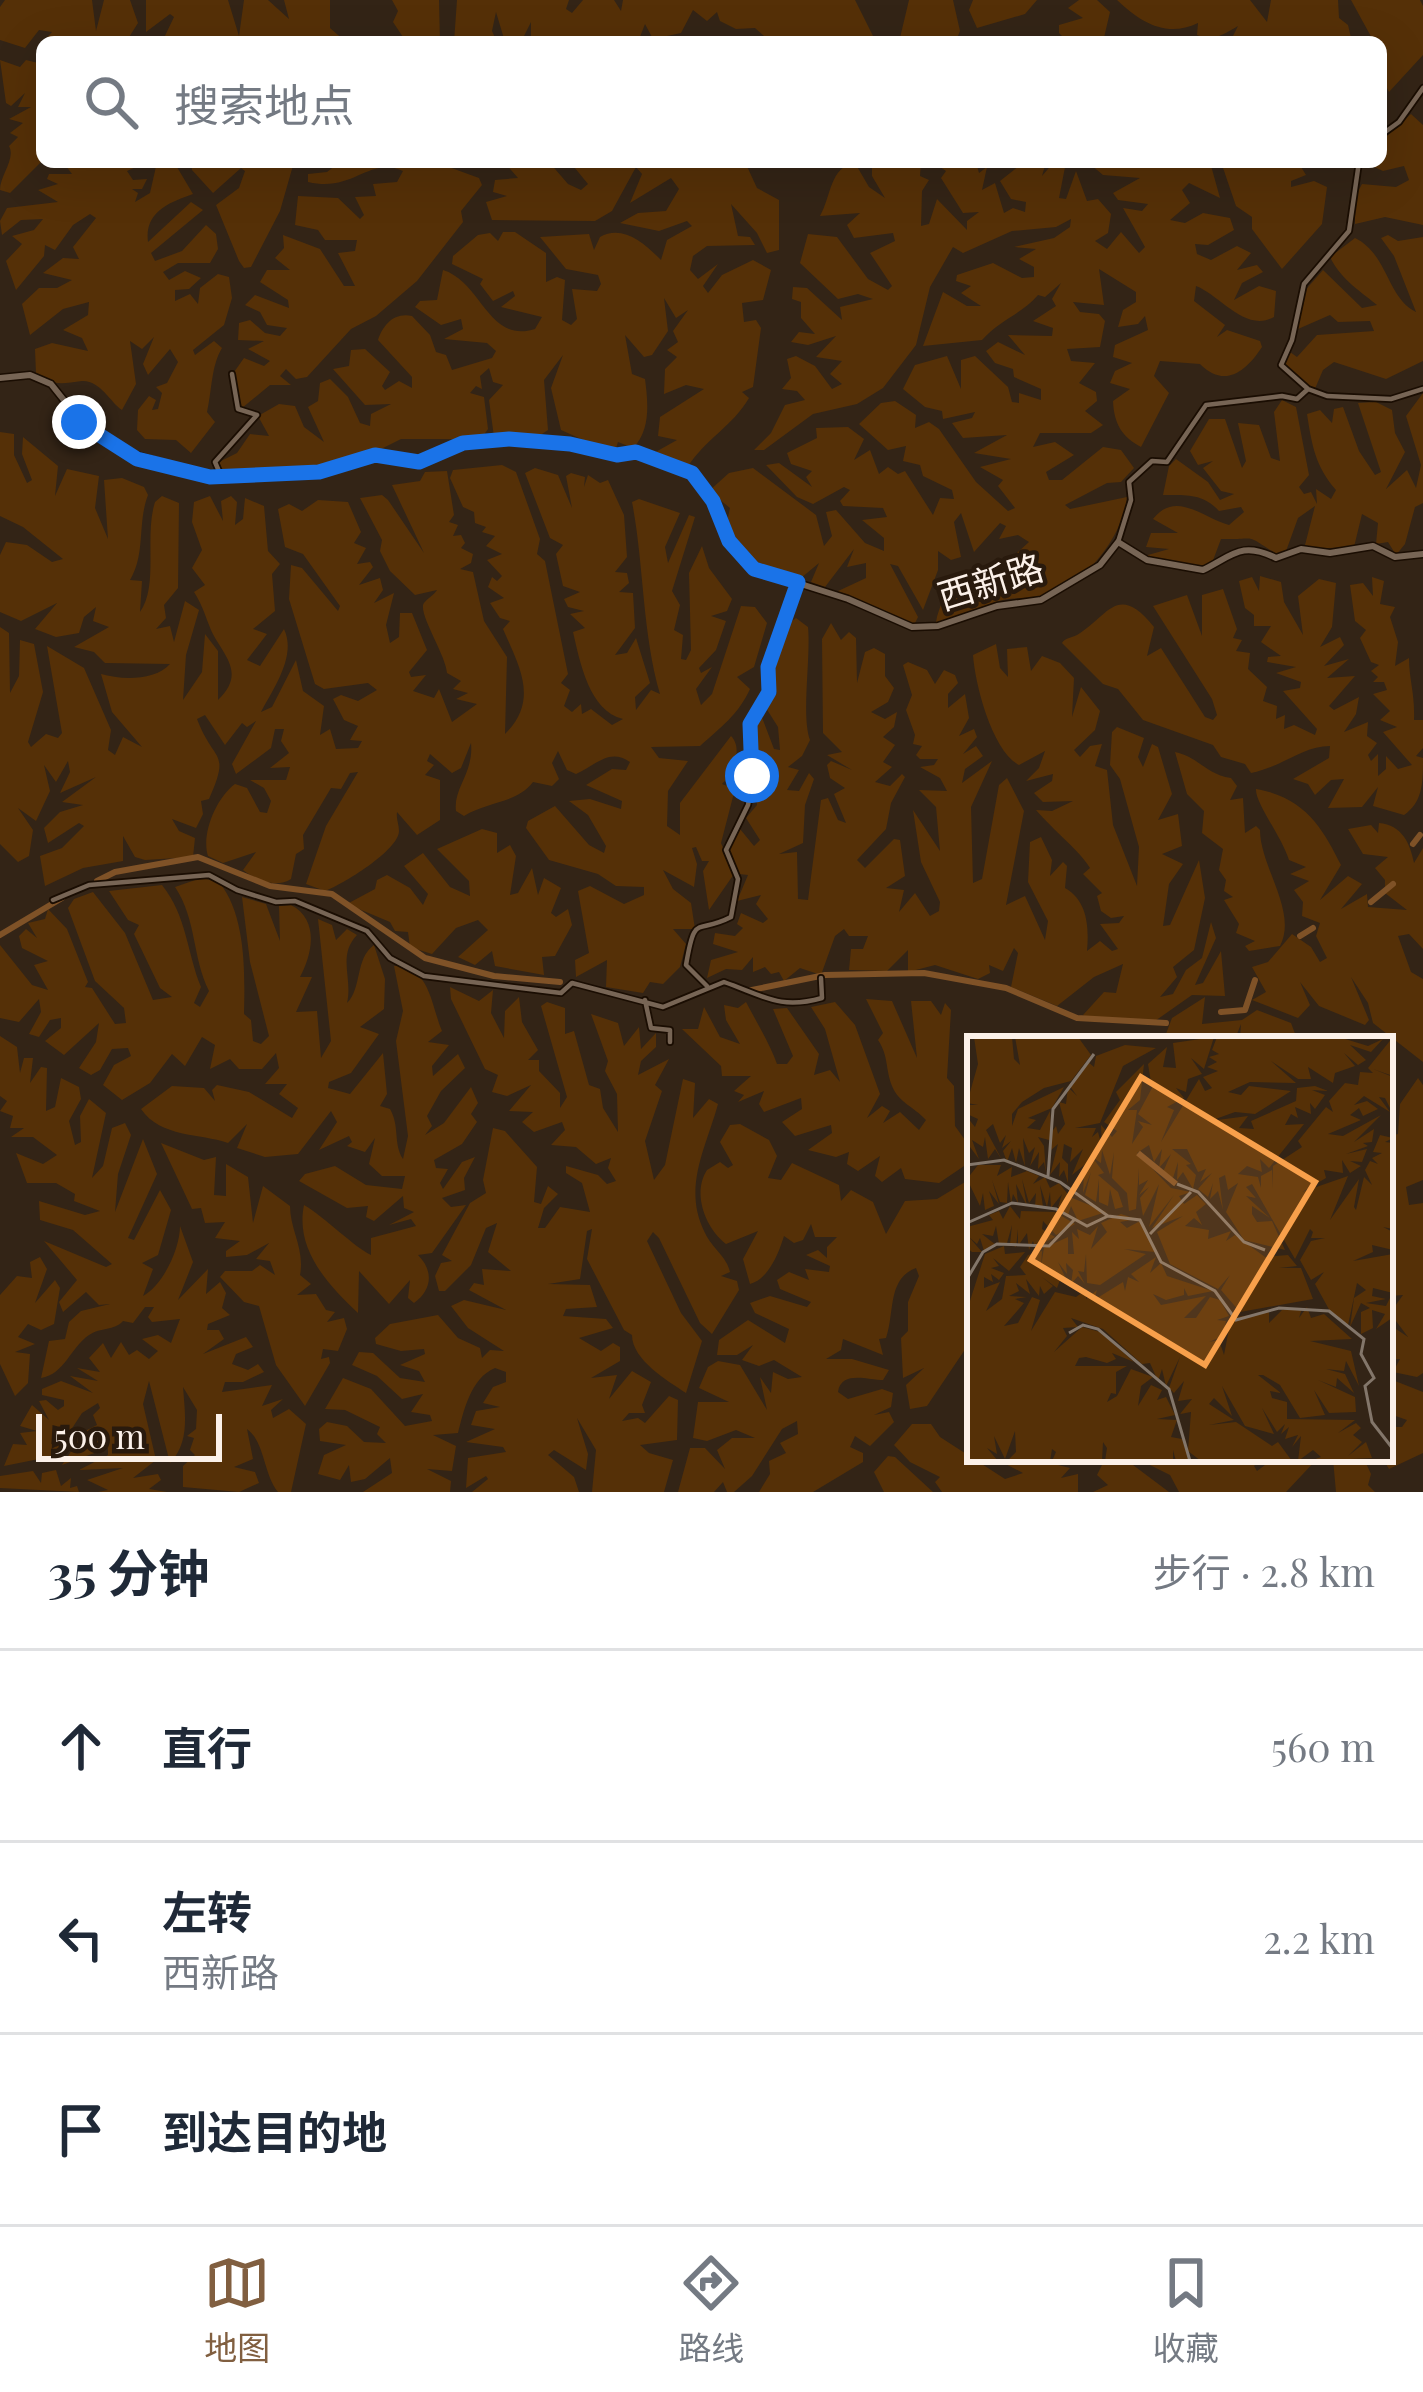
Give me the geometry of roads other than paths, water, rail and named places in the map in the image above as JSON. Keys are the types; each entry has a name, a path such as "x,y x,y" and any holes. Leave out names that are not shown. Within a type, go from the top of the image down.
{"street":[{"path":"1387,131 1400,122 1423,88"},
{"path":"1358,168 1349,232 1304,284 1292,340 1280,365 1307,389 1328,396 1391,399 1423,389"},
{"path":"221,476 215,462 257,415 238,409 232,374"},
{"name":"西新路","path":"0,378 30,375 52,384 87,430 137,459 221,476 331,471 375,455 419,462 463,443 509,439 570,444 617,455 636,452 692,473 713,501 729,541 754,569 905,626 938,626 1051,596 1100,565 1118,542"},
{"path":"1307,389 1297,399 1233,400 1200,410 1167,462 1152,461 1129,482 1131,500 1118,542 1148,560 1203,570 1224,553 1257,548 1276,558 1301,549 1330,554 1373,546 1395,557 1423,554"},
{"path":"707,986 686,965 690,937 707,921 731,917 738,879 726,850 753,781 748,737 753,715 769,692 768,667 798,582"},
{"path":"53,900 82,886 209,875 237,890 276,902 295,901 367,931 390,958 428,977 530,992 561,993 572,983 669,1005 724,982 771,1003 796,1006 822,998 821,978"},
{"path":"649,1004 646,1018 651,1028 670,1030 670,1042"}],"waterway":[{"path":"1413,844 1420,835"},
{"path":"97,881 115,872 198,857 270,886 332,894 425,958 494,976 560,982"},
{"path":"1371,902 1393,884"},
{"path":"0,935 62,898"},
{"path":"1300,936 1313,928"},
{"path":"747,991 825,975 924,973 1006,988 1077,1018 1166,1023"},
{"path":"1221,1012 1245,1010 1255,980"}]}
